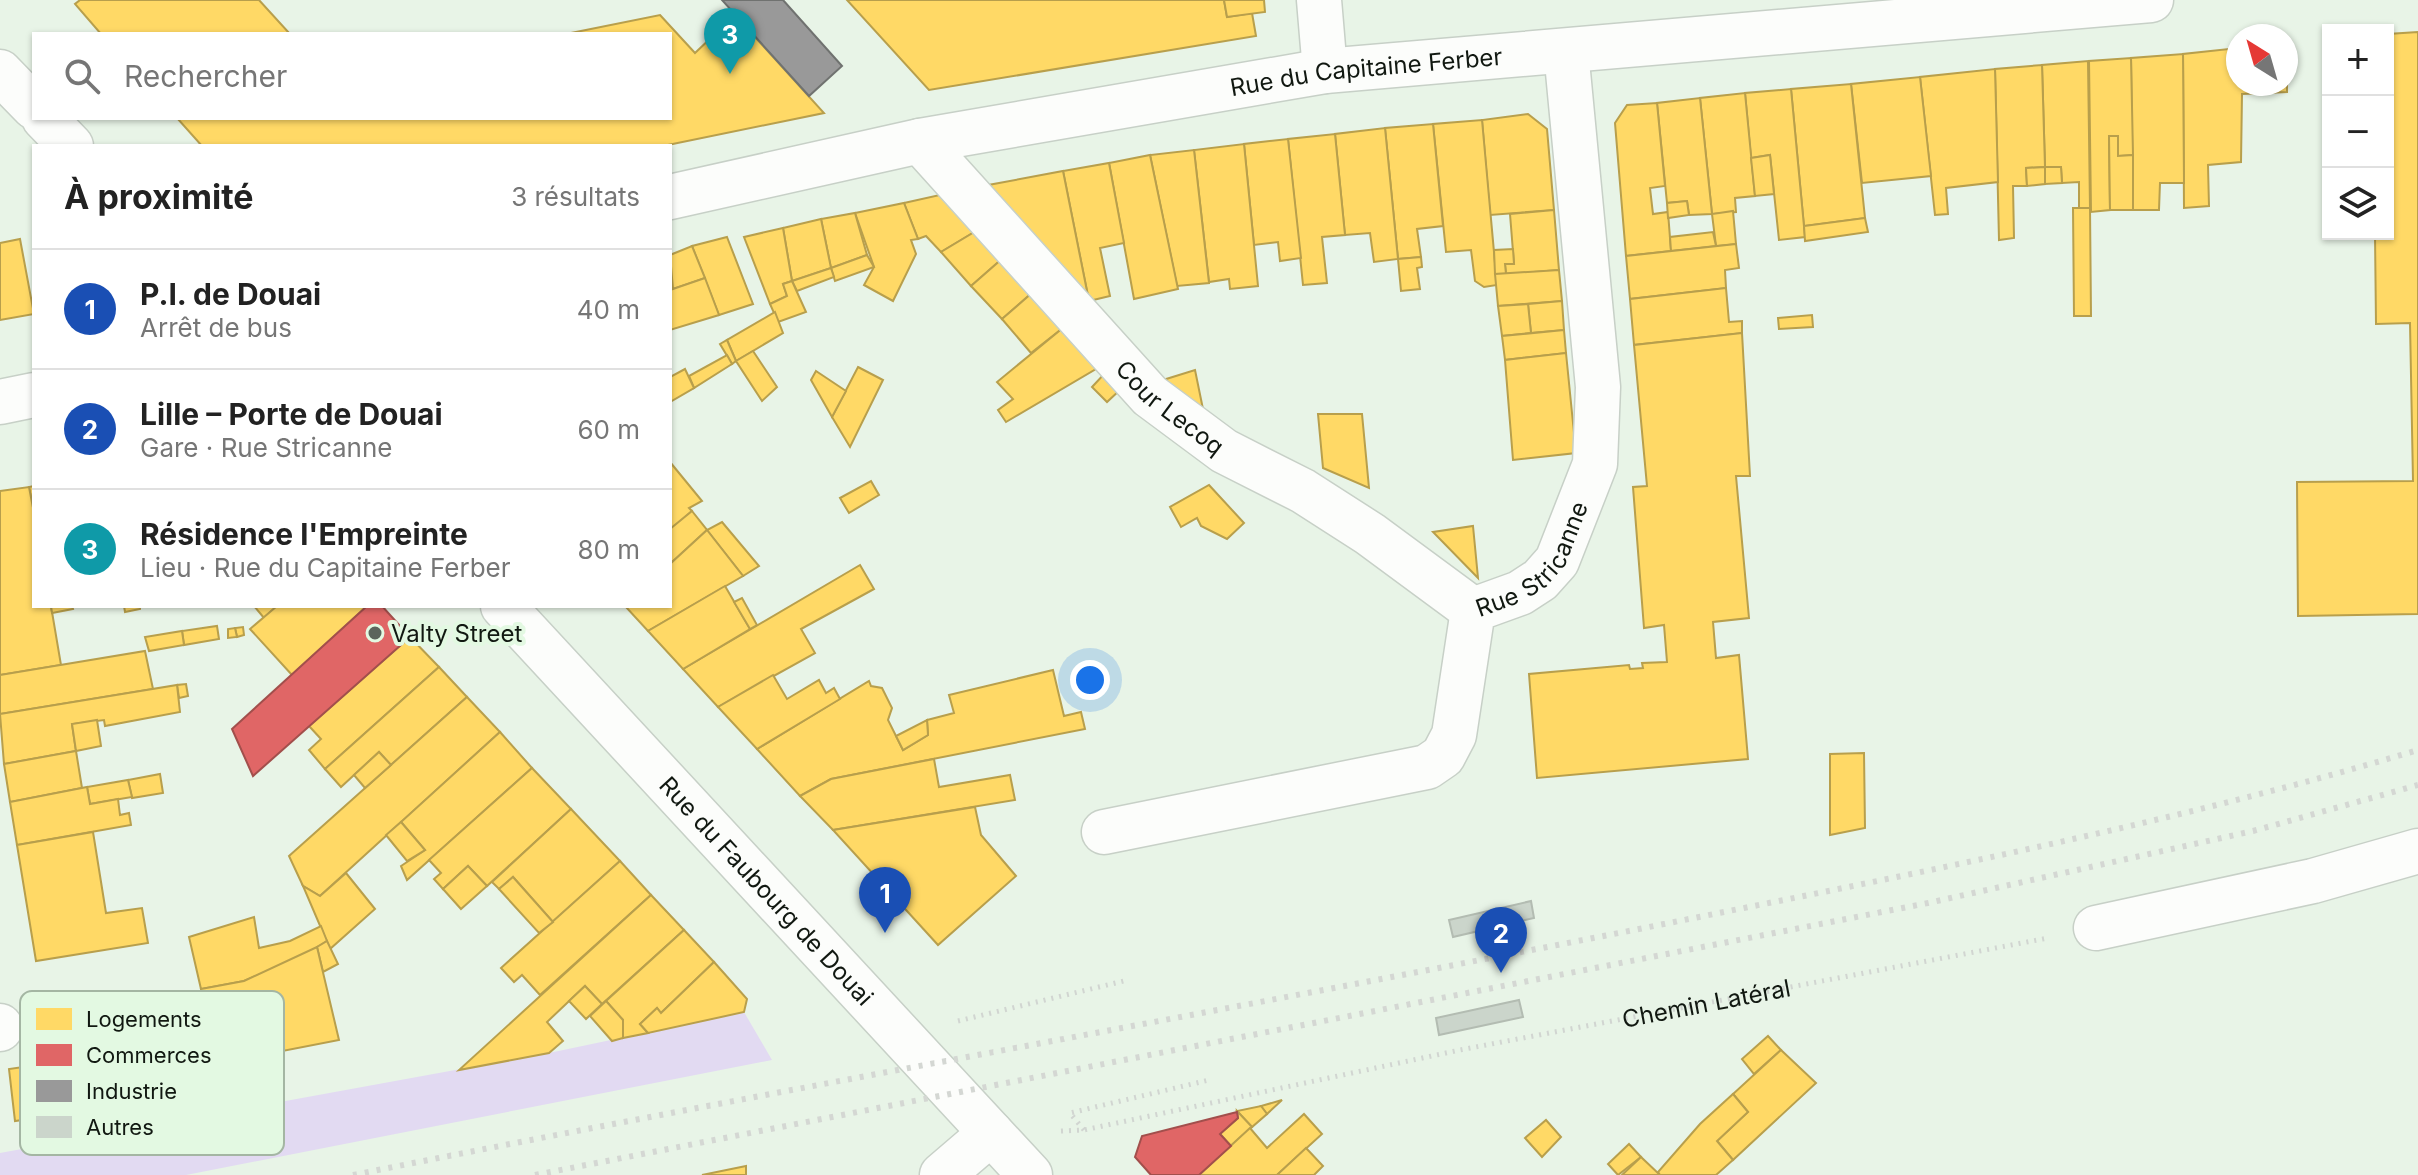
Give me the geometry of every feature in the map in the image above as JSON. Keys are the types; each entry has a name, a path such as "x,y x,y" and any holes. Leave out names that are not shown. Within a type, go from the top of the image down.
{"street":[{"path":"1319,0 1325,71"},
{"name":"Rue du Capitaine Ferber","path":"672,197 920,141 1325,71 2151,0"},
{"name":"Rue Stricanne","path":"1104,832 1427,767 1443,756 1454,735 1473,610 1520,593 1540,580 1557,561 1595,464 1598,387 1566,51"},
{"path":"0,72 32,105"},
{"path":"46,120 69,144"},
{"name":"Cour Lecoq","path":"920,141 1150,396 1224,451 1303,491 1361,528 1473,610"},
{"path":"0,402 32,395"},
{"path":"0,433 32,426"},
{"name":"Rue du Faubourg de Douai","path":"505,608 1030,1175"},
{"path":"2096,928 2313,881 2418,851"},
{"path":"942,1175 991,1133"}],"path":[{"name":"Chemin Latéral","path":"991,1133 1084,1130 1460,1050 2096,928"},
{"path":"994,1013 1124,981"},
{"path":"1084,1130 1070,1113 1209,1080"}],"shaded area":[{"path":"744,1012 772,1060 186,1175 0,1175 0,1153 20,1149 20,1155 284,1155 284,1101 549,1053"}],"building: Logements":[{"path":"80,0 259,0 288,32 99,32 75,4"},
{"path":"847,0 1224,0 1227,17 1252,13 1256,36 929,90"},
{"path":"1224,0 1264,0 1265,12 1227,17"},
{"path":"660,15 695,53 735,15 824,113 672,144 200,144 179,120 672,120 672,32 576,32"},
{"path":"2418,32 2418,614 2298,616 2297,482 2413,481 2410,323 2376,324 2375,240 2394,240 2394,34"},
{"path":"2226,49 2226,96 2242,96 2241,162 2208,165 2209,206 2184,208 2183,54"},
{"path":"2183,54 2184,183 2160,183 2159,210 2133,210 2131,58"},
{"path":"2131,58 2133,155 2118,156 2118,136 2109,136 2110,210 2091,212 2089,61"},
{"path":"2088,61 2090,208 2079,208 2079,182 2062,183 2061,167 2045,167 2042,65"},
{"path":"2042,65 2045,167 2026,168 2027,186 2013,186 2014,238 1999,240 1995,69"},
{"path":"1995,69 1998,182 1946,188 1948,214 1935,215 1920,77"},
{"path":"1920,77 1931,176 1862,183 1851,84"},
{"path":"1851,84 1865,218 1804,226 1791,89"},
{"path":"1791,89 1805,237 1779,240 1770,155 1751,158 1745,93"},
{"path":"1745,93 1755,196 1735,198 1736,212 1712,214 1700,98"},
{"path":"1700,98 1712,214 1689,215 1687,201 1667,203 1657,103"},
{"path":"1657,103 1665,186 1650,188 1653,214 1668,212 1671,251 1626,256 1615,123 1627,105"},
{"path":"1528,114 1547,129 1554,210 1490,215 1482,120"},
{"path":"1482,120 1497,285 1484,287 1475,281 1471,250 1446,252 1433,124"},
{"path":"1433,124 1443,226 1417,229 1421,257 1398,259 1385,128"},
{"path":"1385,128 1398,259 1374,262 1370,233 1345,235 1335,134"},
{"path":"1335,134 1345,235 1322,237 1327,283 1303,285 1288,139"},
{"path":"2109,136 2118,136 2118,156 2133,155 2133,210 2110,210"},
{"path":"1288,139 1301,258 1280,261 1278,242 1254,245 1244,144"},
{"path":"1244,144 1258,286 1230,289 1229,279 1209,282 1194,150"},
{"path":"1194,150 1209,283 1177,286 1150,155"},
{"path":"1150,155 1178,289 1134,299 1109,163"},
{"path":"1770,155 1774,194 1755,196 1751,158"},
{"path":"1109,163 1124,243 1100,248 1110,296 1089,301 1063,171"},
{"path":"2045,167 2045,184 2027,186 2026,168"},
{"path":"2045,167 2061,167 2062,183 2045,184"},
{"path":"1063,171 1089,301 983,186"},
{"path":"944,194 976,231 941,252 926,236 918,239 904,203"},
{"path":"1687,201 1689,215 1668,218 1667,203"},
{"path":"904,203 918,239 911,240 916,254 893,301 864,285 874,267 855,213"},
{"path":"2073,208 2090,208 2091,316 2074,316"},
{"path":"1554,210 1559,270 1506,274 1505,264 1514,264 1510,214"},
{"path":"1733,211 1736,244 1716,246 1712,214"},
{"path":"855,213 867,255 831,268 821,219"},
{"path":"1865,218 1868,232 1805,241 1804,226"},
{"path":"821,219 831,268 792,281 783,228"},
{"path":"783,228 792,281 783,284 787,296 770,304 744,237"},
{"path":"976,231 1003,258 971,286 941,252"},
{"path":"1713,232 1716,246 1671,251 1670,237"},
{"path":"727,237 753,304 719,315 692,246"},
{"path":"20,239 32,314 0,320 0,243"},
{"path":"1736,244 1739,268 1725,270 1726,288 1630,299 1626,256"},
{"path":"692,246 705,278 673,289 672,254"},
{"path":"1513,249 1514,264 1505,264 1506,274 1495,274 1494,250"},
{"path":"867,255 874,267 835,281 831,268"},
{"path":"1421,257 1422,267 1417,268 1420,289 1401,291 1398,259"},
{"path":"1003,258 1033,292 1002,319 971,286"},
{"path":"831,268 834,277 797,291 792,281"},
{"path":"1559,270 1562,301 1498,306 1495,274"},
{"path":"705,278 719,315 672,329 672,289"},
{"path":"792,281 806,312 778,322 770,304 787,296 783,284"},
{"path":"1726,288 1729,322 1742,321 1742,333 1634,345 1630,299"},
{"path":"1033,292 1064,327 1031,353 1002,319"},
{"path":"1562,301 1564,330 1531,333 1528,304"},
{"path":"1528,304 1531,333 1502,336 1498,306"},
{"path":"775,312 783,333 736,361 727,340"},
{"path":"1812,315 1813,327 1779,329 1778,318"},
{"path":"1064,327 1101,366 1006,422 998,410 1013,399 997,382"},
{"path":"1564,330 1566,353 1505,360 1502,336"},
{"path":"1742,333 1750,476 1736,476 1749,618 1713,622 1716,658 1739,655 1748,759 1537,778 1529,674 1629,665 1630,669 1643,668 1642,663 1667,662 1664,625 1644,628 1633,487 1647,486 1634,345"},
{"path":"727,340 736,361 732,364 720,344"},
{"path":"753,351 777,387 762,401 736,361"},
{"path":"1566,353 1576,453 1513,460 1505,360"},
{"path":"727,355 732,364 694,388 689,376"},
{"path":"858,367 883,380 850,447 832,417"},
{"path":"685,369 694,388 672,401 672,376"},
{"path":"1195,370 1204,414 1163,380"},
{"path":"816,371 846,391 832,417 811,380"},
{"path":"1106,372 1121,389 1107,402 1092,387"},
{"path":"1318,414 1362,414 1369,488 1323,468"},
{"path":"672,464 702,501 689,508 692,511 672,529"},
{"path":"871,481 879,495 849,513 840,498"},
{"path":"1209,485 1244,523 1227,539 1201,526 1197,518 1181,527 1170,507"},
{"path":"29,487 32,503 32,608 51,608 61,665 0,675 0,491"},
{"path":"692,511 707,530 672,562 672,527"},
{"path":"722,522 759,566 743,576 707,530"},
{"path":"1473,526 1478,578 1433,532"},
{"path":"707,530 743,576 648,631 627,608 672,608 672,562"},
{"path":"860,565 874,589 801,629 815,653 718,707 683,669"},
{"path":"725,586 750,629 683,669 648,631"},
{"path":"742,598 757,625 750,629 734,602"},
{"path":"51,608 73,609 52,613"},
{"path":"256,608 275,608 264,618"},
{"path":"275,608 365,608 292,675 250,629"},
{"path":"217,626 219,639 184,645 182,631"},
{"path":"243,627 244,635 237,637 235,628"},
{"path":"235,628 237,637 228,638 228,629"},
{"path":"182,631 184,645 149,651 145,637"},
{"path":"410,637 439,667 325,769 309,750 321,739 309,726"},
{"path":"145,651 153,689 0,714 0,675"},
{"path":"439,667 467,697 391,765 379,752 341,787 325,769"},
{"path":"1053,670 1064,716 1081,712 1085,729 831,779 800,796 757,749 869,681 871,686 882,688 892,708 888,720 903,750 928,735 927,720 954,713 949,695"},
{"path":"773,675 787,699 819,680 826,693 834,688 840,699 757,749 718,707"},
{"path":"186,684 188,696 179,698 177,685"},
{"path":"177,685 180,712 105,726 104,720 72,724 76,751 4,764 0,714"},
{"path":"467,697 500,732 320,896 303,886 289,856"},
{"path":"97,720 101,746 76,751 72,724"},
{"path":"927,720 928,735 903,750 896,736"},
{"path":"500,732 532,768 407,880 401,866 425,850 401,822"},
{"path":"76,751 82,788 10,802 4,764"},
{"path":"379,752 391,765 365,788 354,775"},
{"path":"1864,753 1865,828 1830,835 1830,754"},
{"path":"934,759 939,787 1010,775 1015,800 833,830 800,796 831,779"},
{"path":"532,768 571,809 487,886 468,866 443,889 434,879 441,873 429,860"},
{"path":"160,774 163,793 132,798 128,780"},
{"path":"128,780 132,797 90,804 87,787"},
{"path":"87,787 90,804 118,799 120,815 129,813 131,825 17,845 10,802"},
{"path":"975,807 981,835 1016,876 938,945 833,830"},
{"path":"571,809 620,861 553,922 513,877 499,889 492,882"},
{"path":"401,822 425,850 407,861 386,835"},
{"path":"93,832 106,913 142,908 148,943 36,961 17,845"},
{"path":"620,861 651,895 540,995 522,975 514,982 501,968"},
{"path":"468,866 487,886 461,909 443,889"},
{"path":"346,873 375,909 330,949 303,886 320,896"},
{"path":"513,877 553,922 539,933 499,889"},
{"path":"651,895 684,930 602,1004 585,986 547,1022 563,1041 549,1053 459,1070"},
{"path":"254,917 259,948 290,941 321,926 327,941 307,954 244,981 201,989 189,937"},
{"path":"684,930 714,962 661,1013 657,1008 640,1024 648,1033 623,1038 623,1020 606,1001"},
{"path":"327,941 338,964 323,972 317,947"},
{"path":"317,947 339,1040 284,1051 284,991 201,991 244,981"},
{"path":"714,962 747,999 744,1012 648,1033 640,1024 657,1008 661,1013"},
{"path":"585,986 602,1004 586,1019 569,1001"},
{"path":"606,1001 623,1020 623,1038 612,1041 590,1016"},
{"path":"1768,1036 1781,1050 1754,1074 1742,1059"},
{"path":"1781,1050 1816,1083 1733,1160 1717,1141 1748,1112 1733,1094"},
{"path":"20,1067 20,1120 15,1121 9,1069"},
{"path":"1733,1094 1748,1112 1717,1141 1733,1160 1716,1175 1660,1175 1658,1172 1700,1124"},
{"path":"1282,1100 1267,1114 1261,1106"},
{"path":"1261,1106 1267,1114 1252,1127 1237,1111"},
{"path":"1237,1111 1252,1127 1231,1146 1220,1134 1238,1118"},
{"path":"1304,1114 1322,1134 1277,1175 1199,1175 1250,1128 1267,1148"},
{"path":"1546,1120 1561,1137 1542,1157 1525,1138"},
{"path":"1629,1144 1641,1157 1618,1175 1608,1164"},
{"path":"1306,1148 1323,1166 1314,1175 1277,1175"},
{"path":"1641,1157 1660,1175 1622,1175"},
{"path":"746,1166 746,1175 702,1175"}],"building: Commerces":[{"path":"365,608 384,608 410,637 253,776 232,729"},
{"path":"1237,1112 1238,1118 1220,1134 1231,1146 1199,1175 1151,1175 1135,1157 1142,1136"}],"building: Industrie":[{"path":"722,0 783,0 842,66 809,96"}],"building: Autres":[{"path":"1531,901 1534,918 1453,937 1449,920"},
{"path":"1519,1000 1523,1017 1439,1035 1436,1018"}],"railway":[{"path":"353,1175 1838,889 2226,803 2418,750"},
{"path":"535,1175 1928,903 2253,831 2418,785"}],"place":[{"name":"Résidence l'Empreinte","path":"730,74"},
{"name":"Valty Street","path":"375,633"},
{"name":"P.I. de Douai","path":"885,933"},
{"name":"Lille – Porte de Douai","path":"1501,973"}]}
